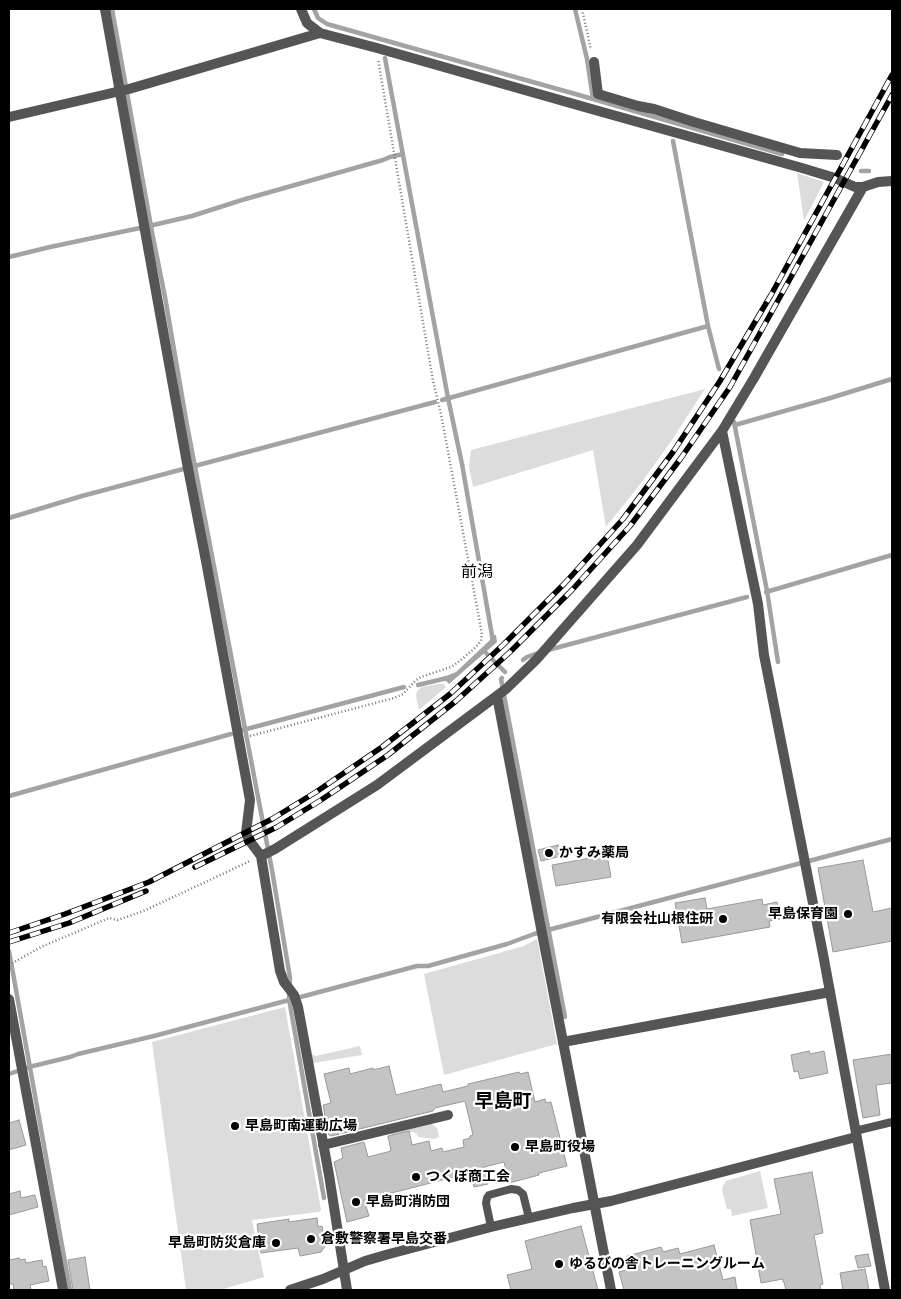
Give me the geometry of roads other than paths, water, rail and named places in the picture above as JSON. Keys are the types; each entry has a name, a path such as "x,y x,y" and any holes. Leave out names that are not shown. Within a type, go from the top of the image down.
{"street":[{"path":"105,9 124,90 188,468 250,800 246,833 263,856 280,971 292,992 324,1145 347,1290"},
{"path":"301,9 307,23 320,34 601,103 729,139 800,153 837,155"},
{"path":"9,118 124,90 320,34"},
{"path":"594,62 601,103"},
{"path":"601,103 638,106 646,116 729,139 797,166 855,186 892,181"},
{"path":"797,166 800,153"},
{"path":"263,856 377,785 501,693 536,660 637,545 722,431 863,186"},
{"path":"722,431 758,604 764,655 830,992 885,1290"},
{"path":"501,693 541,932 611,1290"},
{"path":"563,1042 830,992"},
{"path":"9,999 63,1290"},
{"path":"324,1145 448,1115"},
{"path":"290,1290 365,1261 491,1227 573,1208 611,1202 855,1134"}],"lane":[{"path":"855,1134 892,1122"},
{"path":"491,1227 486,1203 487,1198 489,1195 511,1189 518,1190 523,1194 530,1218"}],"waterway":[{"path":"112,9 187,425 272,870 290,978 289,999 324,1198"},
{"path":"314,9 318,18 327,24 782,154"},
{"path":"575,9 587,59 593,99"},
{"path":"385,58 462,464 493,641"},
{"path":"673,141 708,326 719,369"},
{"path":"149,226 192,216 403,154"},
{"path":"861,171 869,171"},
{"path":"9,257 140,228"},
{"path":"442,400 708,326"},
{"path":"735,425 892,379"},
{"path":"9,518 82,496 435,402"},
{"path":"734,422 767,591 778,662"},
{"path":"766,592 892,555"},
{"path":"548,650 747,597"},
{"path":"483,650 505,672"},
{"path":"523,660 538,653"},
{"path":"418,685 447,678"},
{"path":"502,678 565,1017"},
{"path":"243,730 404,687"},
{"path":"9,796 231,734"},
{"path":"9,1074 78,1054 154,1036 417,966 428,966 507,944 548,930 892,839"},
{"path":"9,951 70,1290"}],"railway":[{"path":"9,933 149,882 272,819 316,792 382,747 450,694 503,645 565,583 623,519 673,452 720,381 771,295 892,75"},
{"path":"195,867 277,827 388,755 456,701 510,652 572,590 630,526 681,458 730,387 892,95"},
{"path":"9,942 69,923 146,891"}],"place":[{"name":"かすみ薬局","path":"549,853"},
{"name":"早島保育園","path":"848,914"},
{"name":"有限会社山根住研","path":"723,919"},
{"name":"早島町南運動広場","path":"235,1126"},
{"name":"早島町役場","path":"515,1147"},
{"name":"つくぼ商工会","path":"416,1177"},
{"name":"早島町消防団","path":"356,1202"},
{"name":"倉敷警察署早島交番","path":"311,1239"},
{"name":"早島町防災倉庫","path":"276,1243"},
{"name":"ゆるびの舎トレーニングルーム","path":"559,1264"}],"district":[{"name":"前潟","path":"477,573"},
{"name":"早島町","path":"503,1102"}]}
